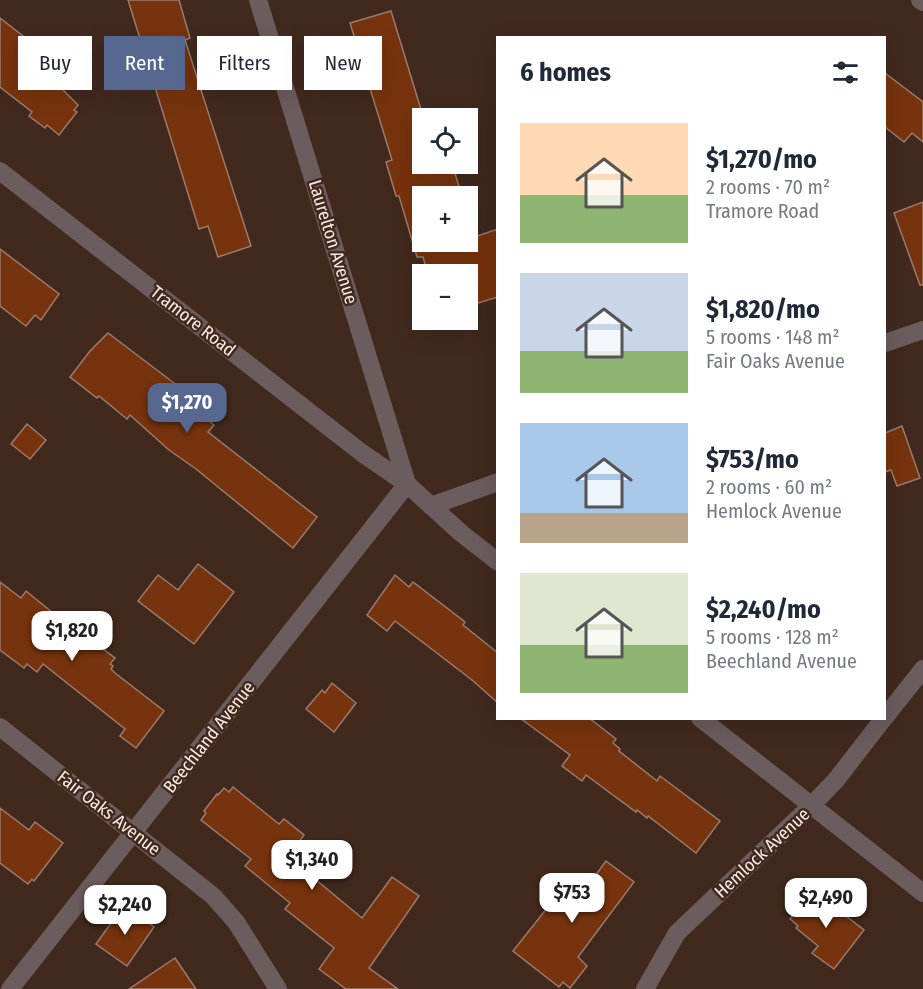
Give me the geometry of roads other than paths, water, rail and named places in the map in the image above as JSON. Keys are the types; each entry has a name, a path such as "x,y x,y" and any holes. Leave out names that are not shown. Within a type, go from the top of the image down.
{"street":[{"name":"Laurelton Avenue","path":"258,0 407,484"},
{"name":"Tramore Road","path":"0,171 362,453 407,484 461,533 496,560"},
{"path":"886,343 923,330"},
{"path":"431,506 496,483"},
{"name":"Beechland Avenue","path":"10,989 407,484"},
{"name":"Hemlock Avenue","path":"886,715 923,669"},
{"path":"703,720 923,892"},
{"name":"Hemlock Avenue","path":"645,989 677,933 812,805 836,780 882,720"},
{"name":"Fair Oaks Avenue","path":"0,727 213,896 236,922 278,989"}]}
